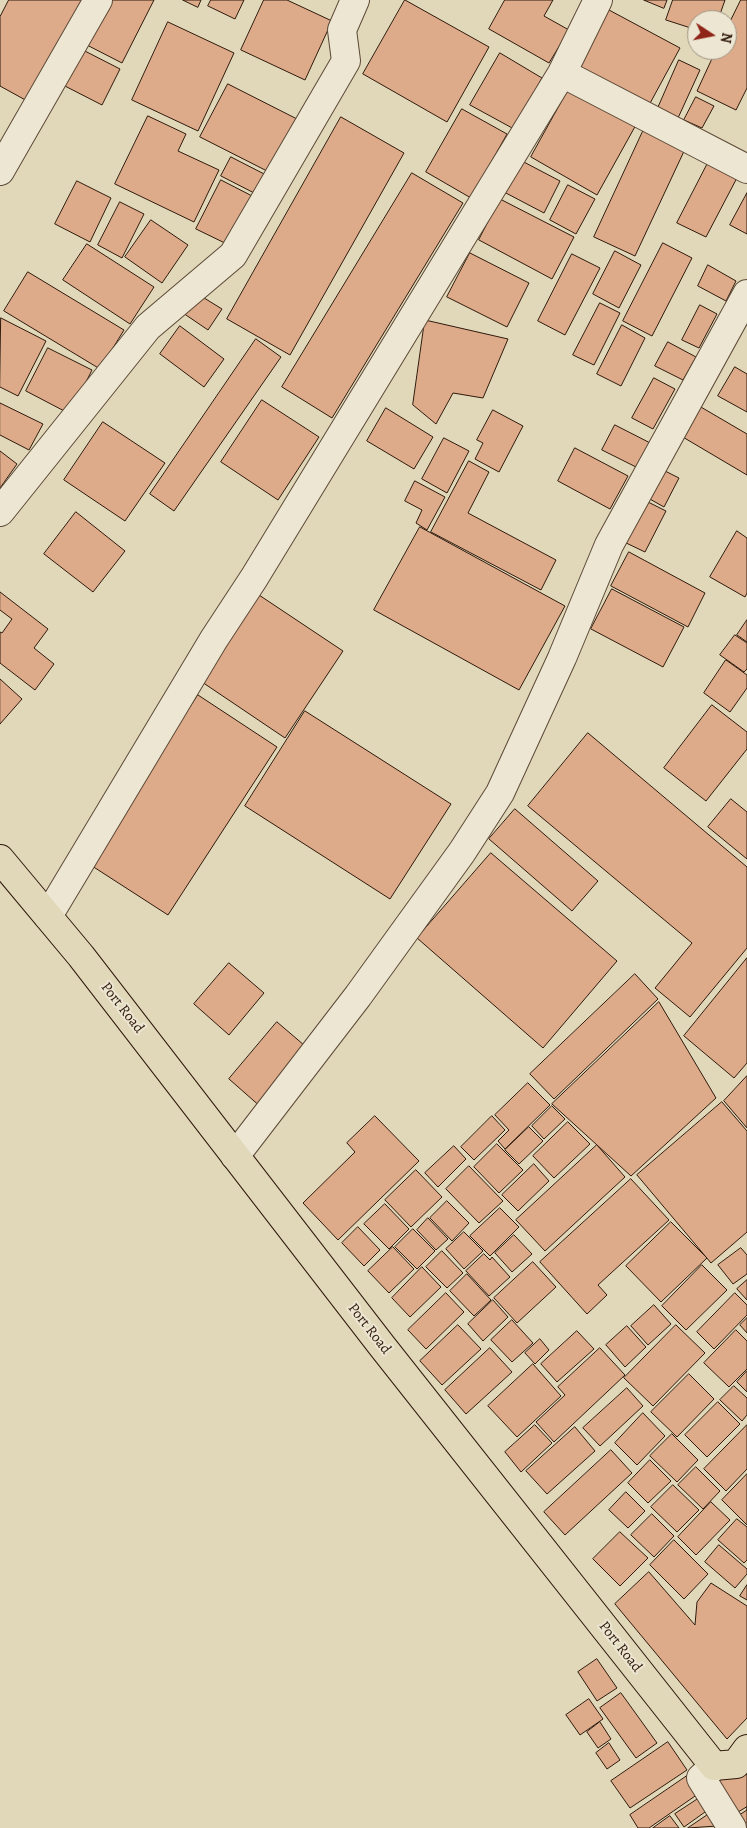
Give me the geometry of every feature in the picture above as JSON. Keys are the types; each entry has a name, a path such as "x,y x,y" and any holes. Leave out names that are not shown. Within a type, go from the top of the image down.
{"main road":[{"name":"Port Road","path":"0,859 48,916 394,1362 714,1766"},
{"path":"714,1766 736,1764 747,1749"}],"street":[{"path":"0,171 98,0"},
{"path":"0,512 148,327 233,255 346,61 342,30 356,0"},
{"path":"48,916 214,639 254,578 562,72 598,0"},
{"path":"562,72 747,169"},
{"path":"235,1156 364,988 462,852 500,793 562,658 609,545 747,294"},
{"path":"714,1766 701,1778 732,1828"}],"building":[{"path":"9,0 83,0 29,102 0,86 0,17"},
{"path":"105,0 154,0 122,63 83,43"},
{"path":"183,0 201,0 198,7"},
{"path":"211,0 244,0 235,19 208,6"},
{"path":"264,0 287,0 332,21 305,80 241,50"},
{"path":"405,0 489,47 447,122 363,74"},
{"path":"505,0 553,0 544,16 569,30 549,63 489,29"},
{"path":"644,0 667,0 664,8"},
{"path":"673,0 725,0 722,10 687,10 687,27 666,20"},
{"path":"741,0 747,0 747,88 736,110 697,91 711,60 737,60 736,10"},
{"path":"609,10 680,48 648,107 578,68"},
{"path":"168,22 234,53 198,131 132,100"},
{"path":"79,48 120,69 102,105 61,84"},
{"path":"500,53 542,78 514,129 470,105"},
{"path":"679,60 700,70 678,118 658,108"},
{"path":"228,84 297,119 271,173 200,137"},
{"path":"571,85 637,123 597,195 531,157"},
{"path":"696,97 714,106 702,128 684,120"},
{"path":"462,109 507,134 471,198 426,172"},
{"path":"148,116 186,134 178,151 219,170 194,222 115,184"},
{"path":"341,117 404,153 290,355 227,319"},
{"path":"645,127 686,147 635,256 594,237"},
{"path":"231,157 270,177 260,196 221,176"},
{"path":"710,159 739,174 706,237 677,223"},
{"path":"520,160 560,181 544,213 504,192"},
{"path":"412,173 463,203 332,418 282,387"},
{"path":"221,180 256,198 231,246 196,229"},
{"path":"77,181 111,198 90,242 55,224"},
{"path":"568,185 595,199 576,234 550,220"},
{"path":"747,193 747,234 730,225"},
{"path":"500,199 574,237 552,279 479,240"},
{"path":"120,202 144,214 122,258 98,245"},
{"path":"151,220 188,245 162,283 125,257"},
{"path":"663,243 692,258 652,336 623,321"},
{"path":"87,244 154,287 130,324 63,280"},
{"path":"615,251 641,265 619,308 593,294"},
{"path":"470,253 529,283 507,327 447,297"},
{"path":"572,254 600,268 565,335 538,321"},
{"path":"708,265 736,281 726,301 698,286"},
{"path":"28,272 124,330 100,369 4,311"},
{"path":"196,293 222,309 208,330 183,313"},
{"path":"600,303 620,313 594,365 573,355"},
{"path":"700,305 717,314 699,348 682,340"},
{"path":"1,318 46,341 18,396 0,387"},
{"path":"425,320 508,339 483,398 453,393 436,424 413,405"},
{"path":"622,325 645,338 621,386 597,374"},
{"path":"180,326 224,359 204,387 160,354"},
{"path":"256,339 281,357 174,511 150,494"},
{"path":"668,342 696,357 683,380 655,366"},
{"path":"48,348 92,370 70,414 26,391"},
{"path":"735,367 747,374 747,412 718,396"},
{"path":"654,378 675,389 653,429 632,418"},
{"path":"262,400 319,437 278,500 221,462"},
{"path":"0,403 43,424 29,450 0,435"},
{"path":"694,403 747,434 747,475 676,433"},
{"path":"386,408 433,437 414,469 367,441"},
{"path":"493,410 523,426 499,472 475,459 483,443 477,440"},
{"path":"103,422 165,463 125,521 64,480"},
{"path":"615,425 662,449 650,474 602,450"},
{"path":"444,438 469,451 447,493 422,479"},
{"path":"575,448 628,476 610,509 558,481"},
{"path":"0,451 17,464 0,488"},
{"path":"469,461 489,472 468,513 556,560 541,590 431,532"},
{"path":"663,470 679,478 664,507 648,498"},
{"path":"415,481 445,497 427,530 416,523 422,510 405,501"},
{"path":"644,500 666,511 645,552 622,541"},
{"path":"76,512 125,551 93,592 44,554"},
{"path":"420,527 565,606 519,690 374,610"},
{"path":"737,531 747,538 747,593 745,597 710,577"},
{"path":"629,552 705,593 688,627 611,586"},
{"path":"612,589 684,627 663,667 591,629"},
{"path":"0,592 48,629 34,648 54,664 35,690 0,663 0,632 2,633 12,619 0,610"},
{"path":"256,593 343,651 285,738 199,680"},
{"path":"747,620 747,642 737,635"},
{"path":"735,635 747,643 747,669 744,672 720,655"},
{"path":"726,660 747,675 747,688 730,712 704,693"},
{"path":"0,679 22,699 0,724"},
{"path":"198,695 277,747 168,915 89,864"},
{"path":"712,705 747,732 747,749 706,801 664,768"},
{"path":"305,711 451,804 390,899 245,806"},
{"path":"588,733 747,867 747,948 690,1017 655,988 692,943 528,806"},
{"path":"731,799 747,812 747,859 708,827"},
{"path":"515,809 598,881 572,911 489,839"},
{"path":"491,853 617,961 543,1048 417,938"},
{"path":"747,958 747,1063 734,1078 684,1036"},
{"path":"229,963 264,993 229,1035 194,1004"},
{"path":"635,974 658,999 554,1099 530,1074"},
{"path":"659,1002 716,1098 631,1176 552,1104"},
{"path":"277,1022 311,1051 262,1108 229,1079"},
{"path":"747,1076 747,1128 724,1101"},
{"path":"528,1083 550,1105 505,1149 498,1141 509,1130 495,1115"},
{"path":"722,1102 747,1131 747,1232 711,1263 637,1175"},
{"path":"552,1106 565,1119 544,1139 532,1126"},
{"path":"375,1116 419,1161 338,1240 303,1203 355,1152 347,1143"},
{"path":"492,1116 505,1130 474,1160 461,1147"},
{"path":"568,1122 590,1144 554,1178 533,1156"},
{"path":"529,1127 543,1141 519,1164 505,1150"},
{"path":"497,1144 523,1170 499,1193 474,1167"},
{"path":"597,1145 625,1177 545,1251 516,1220"},
{"path":"454,1146 466,1159 438,1187 425,1173"},
{"path":"534,1164 549,1181 518,1211 502,1195"},
{"path":"469,1166 503,1201 479,1223 446,1189"},
{"path":"416,1170 442,1197 411,1227 385,1200"},
{"path":"631,1179 669,1220 598,1285 607,1295 587,1314 540,1262"},
{"path":"447,1201 469,1223 452,1241 430,1218"},
{"path":"385,1204 409,1229 389,1249 364,1224"},
{"path":"500,1208 519,1227 490,1256 470,1236"},
{"path":"428,1218 448,1239 436,1250 417,1230"},
{"path":"671,1222 707,1258 661,1302 626,1266"},
{"path":"358,1227 380,1250 364,1266 342,1243"},
{"path":"413,1229 435,1251 417,1269 395,1247"},
{"path":"464,1232 483,1251 464,1269 446,1249"},
{"path":"514,1235 532,1254 512,1272 495,1253"},
{"path":"393,1247 414,1269 389,1293 368,1271"},
{"path":"741,1248 747,1255 747,1274 733,1284 718,1265"},
{"path":"442,1251 463,1273 447,1288 426,1267"},
{"path":"484,1254 490,1260 492,1257 510,1277 489,1296 466,1271"},
{"path":"533,1262 556,1287 517,1323 494,1298"},
{"path":"702,1265 727,1290 686,1330 662,1306"},
{"path":"422,1267 441,1287 410,1317 392,1298"},
{"path":"467,1274 491,1300 474,1316 450,1291"},
{"path":"747,1280 747,1300 737,1289"},
{"path":"446,1293 464,1312 426,1349 408,1330"},
{"path":"735,1293 747,1305 747,1315 714,1349 697,1332"},
{"path":"493,1300 508,1317 483,1341 468,1324"},
{"path":"654,1305 671,1324 648,1345 631,1326"},
{"path":"747,1318 747,1333 740,1325"},
{"path":"512,1320 533,1343 512,1362 491,1340"},
{"path":"458,1325 481,1349 442,1385 420,1361"},
{"path":"676,1325 705,1353 653,1406 624,1378"},
{"path":"627,1326 646,1347 625,1367 606,1345"},
{"path":"736,1330 747,1341 747,1369 729,1387 704,1363"},
{"path":"577,1331 594,1349 557,1382 541,1364"},
{"path":"540,1339 549,1350 535,1364 525,1353"},
{"path":"490,1348 512,1372 466,1414 445,1390"},
{"path":"600,1348 625,1375 554,1442 536,1422 565,1395 558,1387"},
{"path":"533,1364 561,1396 517,1437 488,1406"},
{"path":"747,1371 747,1392 737,1382"},
{"path":"689,1374 714,1399 677,1437 651,1412"},
{"path":"734,1386 747,1398 747,1415 742,1421 720,1400"},
{"path":"627,1388 643,1406 600,1446 583,1428"},
{"path":"718,1402 740,1424 707,1457 685,1435"},
{"path":"643,1413 665,1436 637,1465 615,1443"},
{"path":"535,1425 552,1443 521,1472 505,1452"},
{"path":"747,1425 747,1469 726,1491 704,1469"},
{"path":"575,1427 595,1451 547,1494 526,1471"},
{"path":"672,1434 698,1460 677,1482 650,1456"},
{"path":"611,1450 632,1473 565,1535 544,1512"},
{"path":"650,1460 671,1481 648,1503 628,1483"},
{"path":"696,1467 720,1491 703,1509 678,1485"},
{"path":"747,1474 747,1525 722,1500"},
{"path":"673,1485 699,1510 677,1532 651,1507"},
{"path":"626,1492 645,1511 628,1528 609,1510"},
{"path":"711,1502 730,1520 696,1555 678,1537"},
{"path":"652,1514 674,1536 654,1557 631,1535"},
{"path":"737,1519 747,1527 747,1560 744,1563 718,1540"},
{"path":"620,1532 648,1558 620,1586 593,1559"},
{"path":"674,1540 708,1574 684,1599 650,1565"},
{"path":"719,1545 747,1569 747,1574 735,1588 705,1562"},
{"path":"649,1572 695,1625 697,1602 711,1583 747,1606 747,1718 727,1739 615,1604"},
{"path":"747,1585 747,1600 740,1596"},
{"path":"597,1659 617,1688 597,1701 578,1672"},
{"path":"621,1693 657,1743 636,1758 600,1708"},
{"path":"589,1699 603,1719 580,1735 566,1715"},
{"path":"600,1722 611,1739 598,1748 587,1732"},
{"path":"668,1742 687,1770 630,1808 611,1781"},
{"path":"609,1743 620,1760 607,1769 596,1753"},
{"path":"740,1764 747,1775 747,1810 736,1817 713,1781"},
{"path":"687,1776 698,1794 649,1828 638,1828 630,1815"},
{"path":"704,1795 712,1807 684,1827 675,1814"},
{"path":"747,1807 747,1828 743,1828 734,1815"},
{"path":"709,1814 717,1826 688,1828"},
{"path":"670,1816 679,1828 653,1828"}]}
